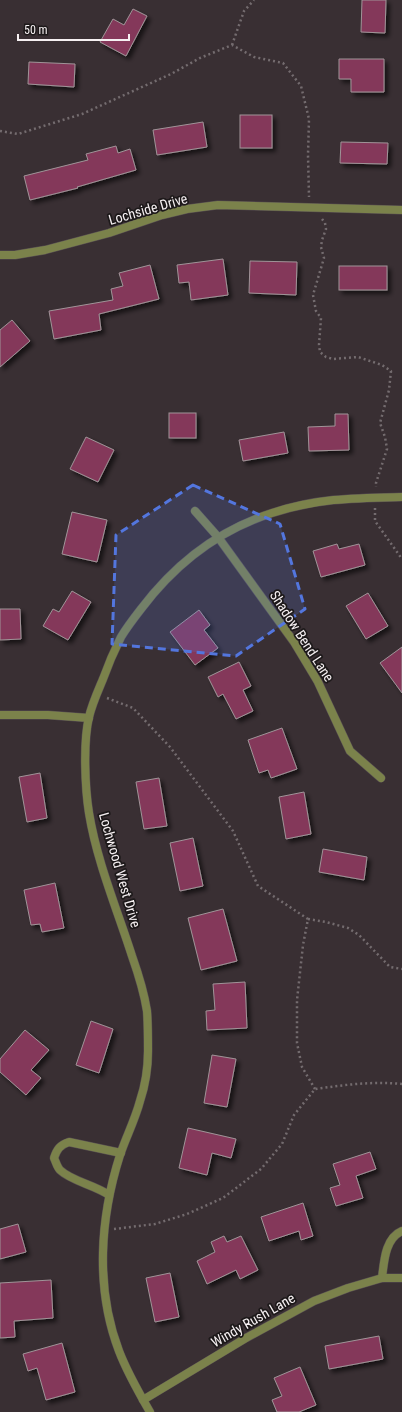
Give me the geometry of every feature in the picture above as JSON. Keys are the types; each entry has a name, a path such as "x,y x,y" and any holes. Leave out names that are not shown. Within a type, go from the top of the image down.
{"street":[{"name":"Lochside Drive","path":"0,255 15,255 46,250 109,233 187,209 218,205 402,210"},
{"name":"Lochwood West Drive","path":"150,1412 119,1350 110,1321 105,1294 102,1262 104,1230 109,1195 121,1153 141,1101 148,1054 147,1010 138,974 103,868 89,814 86,762 89,718 96,695 122,635 147,601 179,565 196,552 218,537 251,521 271,513 297,506 323,500 402,497"},
{"name":"Shadow Bend Lane","path":"195,511 218,537 280,620 307,662 350,751 381,778"},
{"path":"0,715 48,715 89,718"},
{"path":"109,1195 100,1188 67,1175 60,1170 54,1158 56,1150 63,1144 69,1142 121,1153"},
{"path":"382,1278 385,1259 391,1240 396,1234 402,1231"},
{"name":"Windy Rush Lane","path":"143,1400 246,1338 314,1301 348,1288 382,1278 402,1278"}],"path":[{"path":"0,131 18,134 82,114 171,74 200,58 232,45 244,11 254,0"},
{"path":"232,45 254,57 283,64 301,86 309,120 308,196 311,208 325,223 326,229 321,247 324,258 313,295 316,311 321,318 319,345 320,352 326,357 333,359 358,357 382,365 391,371 389,390 380,423 387,449 376,483 376,521 402,559"},
{"path":"96,695 133,708 170,747 233,831 258,886 308,919 348,928 359,935 390,967 402,969"},
{"path":"308,919 303,945 297,1000 297,1043 302,1067 315,1089"},
{"path":"104,1230 133,1228 155,1224 187,1214 223,1198 260,1169 282,1144 294,1115 315,1089 347,1084 385,1082 402,1084"}],"highlighted area":[{"path":"193,485 280,524 305,609 236,656 112,644 116,535"}],"building":[{"path":"362,0 386,0 385,33 361,32"},
{"path":"133,9 147,16 126,56 100,42 113,19 124,25"},
{"path":"339,59 384,59 384,92 351,92 351,79 339,79"},
{"path":"29,62 75,64 74,87 28,84"},
{"path":"240,115 272,115 272,148 240,148"},
{"path":"203,122 207,147 157,155 153,130"},
{"path":"341,142 388,143 387,164 340,163"},
{"path":"116,146 118,153 130,149 136,170 77,187 78,188 30,200 24,176 88,160 86,154"},
{"path":"223,259 228,295 191,300 189,282 179,283 177,265"},
{"path":"250,261 297,262 296,295 249,293"},
{"path":"150,265 159,299 99,314 101,330 54,339 49,311 113,300 111,289 123,286 119,273"},
{"path":"339,266 387,266 387,290 339,290"},
{"path":"12,320 30,341 0,367 0,330"},
{"path":"169,413 196,413 196,438 169,438"},
{"path":"335,414 348,414 349,450 309,451 308,427 335,426"},
{"path":"284,432 288,453 243,461 239,440"},
{"path":"86,437 114,450 98,482 70,469"},
{"path":"72,512 107,520 97,562 62,554"},
{"path":"337,544 339,549 359,544 365,565 321,577 313,551"},
{"path":"72,591 91,602 68,640 43,626 53,609 59,612"},
{"path":"368,593 388,626 366,639 346,606"},
{"path":"0,609 20,609 21,639 0,640"},
{"path":"199,610 210,625 204,630 218,648 195,665 170,632"},
{"path":"402,647 402,693 380,663"},
{"path":"239,662 251,686 243,690 253,711 236,719 223,694 218,697 208,677"},
{"path":"282,728 297,769 271,778 268,770 259,773 248,740"},
{"path":"40,773 47,818 27,822 19,777"},
{"path":"159,778 167,826 144,829 136,782"},
{"path":"304,792 311,834 286,839 279,797"},
{"path":"193,838 203,886 180,891 170,843"},
{"path":"323,849 367,857 364,880 319,872"},
{"path":"55,883 64,928 42,932 40,924 31,925 24,890"},
{"path":"223,909 237,961 201,970 188,918"},
{"path":"245,982 247,1028 207,1030 206,1011 215,1010 213,984"},
{"path":"91,1021 113,1029 99,1073 76,1065"},
{"path":"25,1030 49,1050 31,1070 41,1078 26,1095 0,1072 0,1059"},
{"path":"212,1055 236,1059 227,1107 204,1103"},
{"path":"188,1128 236,1139 231,1158 212,1153 207,1175 179,1168"},
{"path":"370,1152 376,1169 356,1176 363,1198 336,1206 330,1188 340,1185 333,1164"},
{"path":"303,1203 313,1236 301,1240 299,1231 269,1241 261,1217"},
{"path":"18,1224 26,1252 0,1259 0,1229"},
{"path":"224,1236 227,1242 241,1236 258,1270 240,1279 236,1270 207,1284 197,1261 215,1252 211,1242"},
{"path":"170,1273 179,1317 155,1322 146,1278"},
{"path":"51,1280 53,1318 14,1321 15,1337 0,1338 0,1283"},
{"path":"379,1336 383,1359 329,1369 325,1346"},
{"path":"62,1343 75,1392 46,1400 37,1368 28,1371 23,1354"},
{"path":"300,1367 316,1405 299,1412 277,1412 272,1400 282,1396 274,1378"}]}
